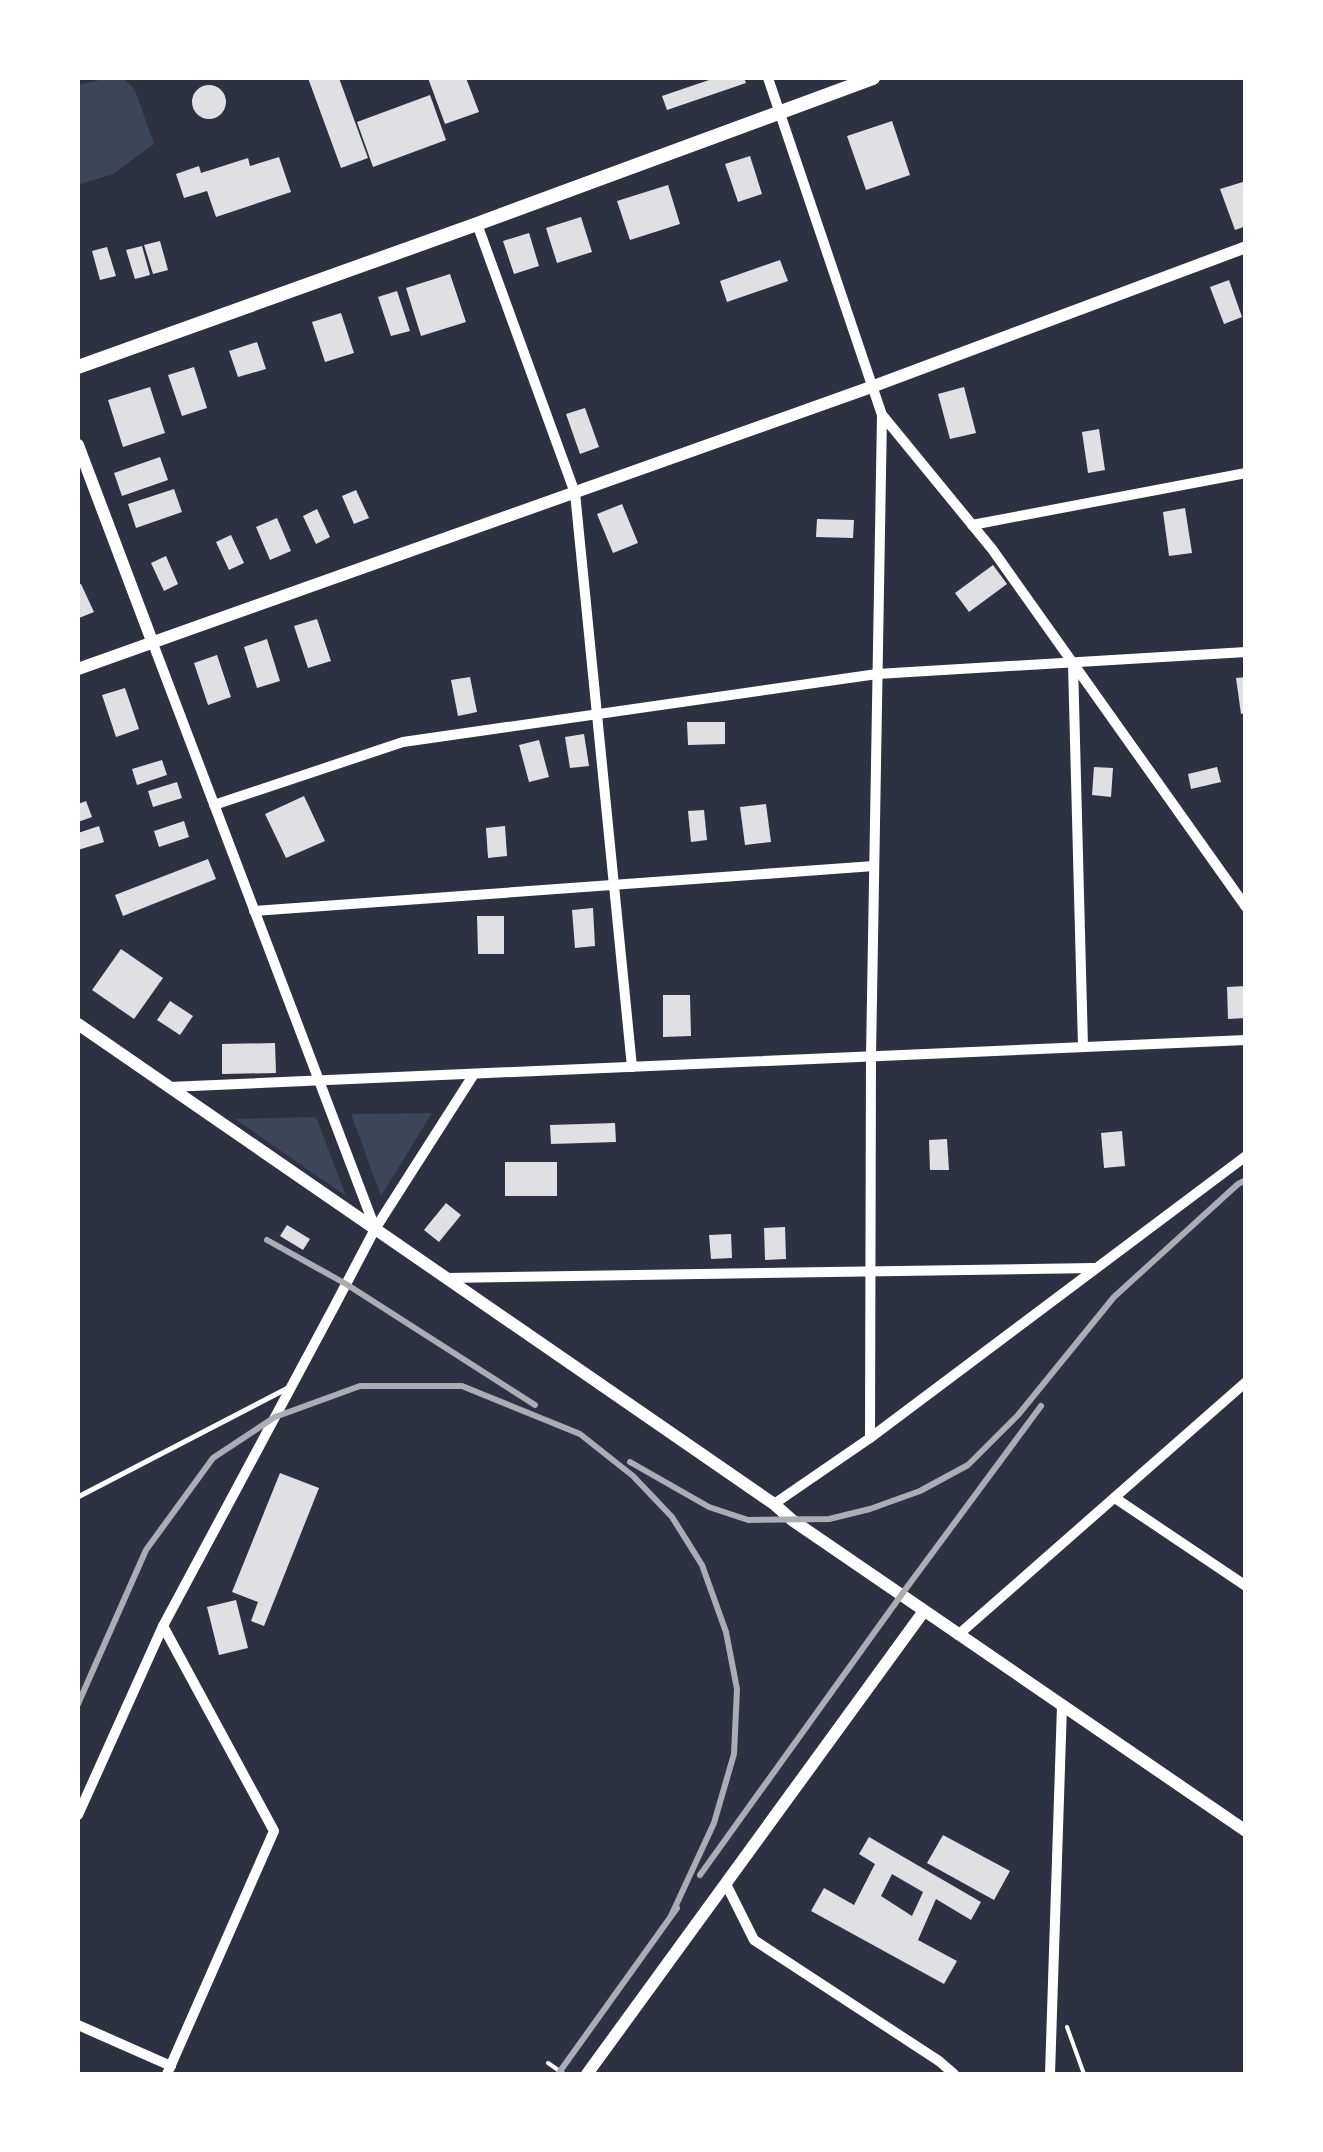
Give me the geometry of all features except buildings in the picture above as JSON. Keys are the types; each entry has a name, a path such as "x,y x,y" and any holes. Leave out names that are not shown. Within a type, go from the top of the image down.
{"main road":[{"path":"78,366 874,78"}],"street":[{"path":"768,78 882,415 870,1056 870,1438"},
{"path":"477,224 575,493 632,1067"},
{"path":"78,669 874,386 1246,247"},
{"path":"882,415 992,549 1246,906"},
{"path":"78,445 375,1229"},
{"path":"972,525 1246,473"},
{"path":"214,805 404,742 597,713 878,674 1246,652"},
{"path":"1074,664 1082,1047"},
{"path":"254,911 874,866"},
{"path":"78,1024 1246,1831"},
{"path":"169,1087 1246,1040"},
{"path":"78,1815 163,1626 291,1386 375,1229 474,1074"},
{"path":"774,1504 870,1438 1246,1156"},
{"path":"446,1278 1094,1268"},
{"path":"958,1635 1246,1382"},
{"path":"1115,1498 1246,1586"},
{"path":"590,2074 924,1612"},
{"path":"78,2025 169,2070 274,1831 163,1626"},
{"path":"1050,2074 1062,1706"},
{"path":"726,1884 754,1940 954,2074"}],"lane":[{"path":"78,1497 291,1386"}],"path":[{"path":"1066,2026 1084,2074"},
{"path":"548,2062 564,2074"}],"shaded area":[{"path":"123,78 135,90 154,144 113,174 78,185 78,85"},
{"path":"432,1113 381,1196 351,1114"},
{"path":"316,1117 346,1196 235,1119"}],"railway":[{"path":"630,1462 709,1507 748,1520 829,1519 920,1491 968,1465 1018,1415 1114,1297 1246,1180"},
{"path":"267,1240 346,1284 535,1405"},
{"path":"78,1704 146,1550 213,1458 275,1417 360,1386 462,1386 580,1434 633,1476 672,1517 702,1565 726,1632 737,1689 734,1754 714,1823 671,1916"},
{"path":"700,1875 1041,1406"},
{"path":"558,2074 677,1908"}]}
